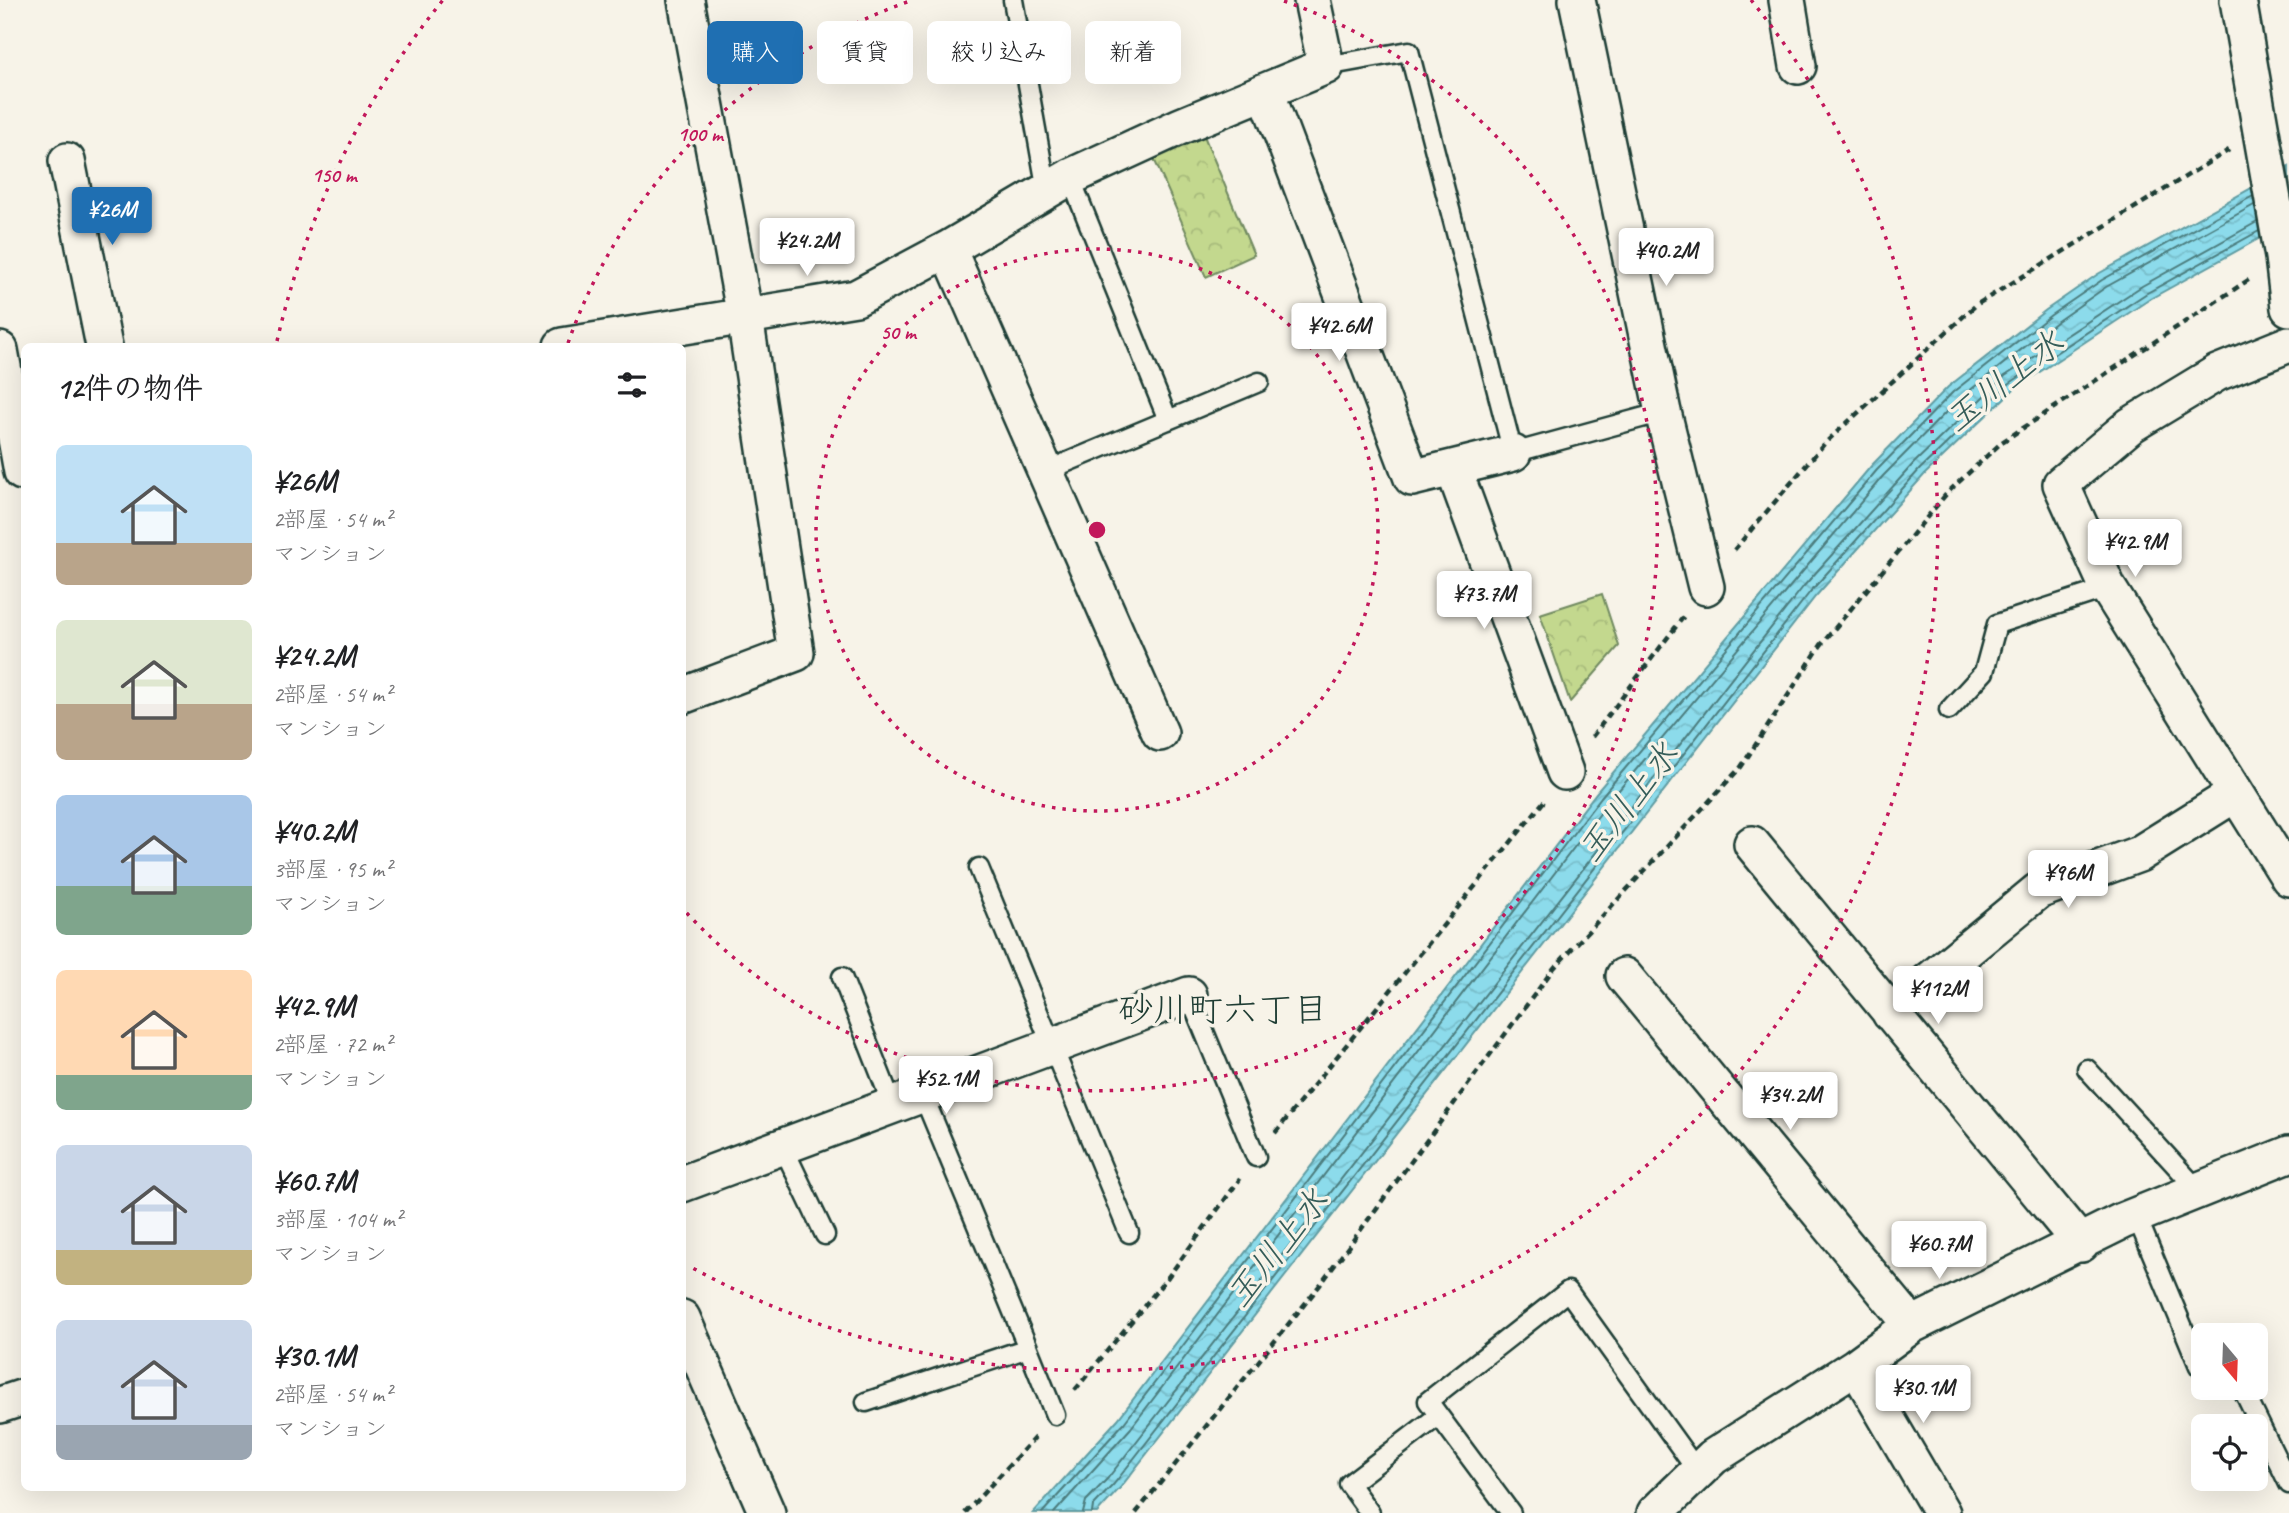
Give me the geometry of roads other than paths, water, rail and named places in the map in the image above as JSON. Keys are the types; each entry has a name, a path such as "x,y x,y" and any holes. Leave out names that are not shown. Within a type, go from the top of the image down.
{"street":[{"path":"686,0 745,317 796,653 686,694"},
{"path":"581,343 856,299 1058,184 1181,126 1326,66 1312,0"},
{"path":"1577,0 1663,412 1706,587"},
{"path":"1787,0 1798,66"},
{"path":"2238,0 2275,124 2283,257 2289,308"},
{"path":"1266,92 1412,478 1454,470 1513,453"},
{"path":"67,160 103,343"},
{"path":"948,249 1160,733"},
{"path":"2289,344 2217,373 2131,425 2061,484 2108,588 2289,878"},
{"path":"0,350 16,476"},
{"path":"1454,470 1565,772"},
{"path":"1890,1013 2038,891 2139,854 2235,794"},
{"path":"1752,844 2081,1244"},
{"path":"1623,976 1912,1325"},
{"path":"686,1183 1189,995"},
{"path":"1655,1513 1713,1457 1856,1366 1912,1325 2136,1216 2289,1154"},
{"path":"686,1327 767,1513"},
{"path":"1856,1366 1942,1513"},
{"path":"0,1405 21,1398"}],"lane":[{"path":"1013,0 1058,184 1168,420"},
{"path":"1326,66 1409,51 1513,453 1663,412"},
{"path":"1046,471 1259,383"},
{"path":"1950,710 1984,672 1997,624 2108,588"},
{"path":"979,868 1129,1233"},
{"path":"842,977 908,1100 1028,1348 1055,1415"},
{"path":"1189,995 1256,1157"},
{"path":"2087,1069 2199,1191"},
{"path":"783,1147 825,1235"},
{"path":"2136,1216 2191,1347"},
{"path":"1511,1513 1428,1401 1568,1291 1698,1472"},
{"path":"866,1402 1028,1348"},
{"path":"2248,1400 2289,1484"},
{"path":"1370,1513 1349,1484 1438,1416"}],"water":[{"name":"玉川上水","path":"2289,167 2289,222 2150,299 2014,389 1925,474 1815,597 1120,1488 1097,1513 1033,1513 1118,1419 1596,793 1872,465 1948,387 2046,310 2098,274"}],"district":[{"name":"砂川町六丁目","path":"1223,1009"}]}
